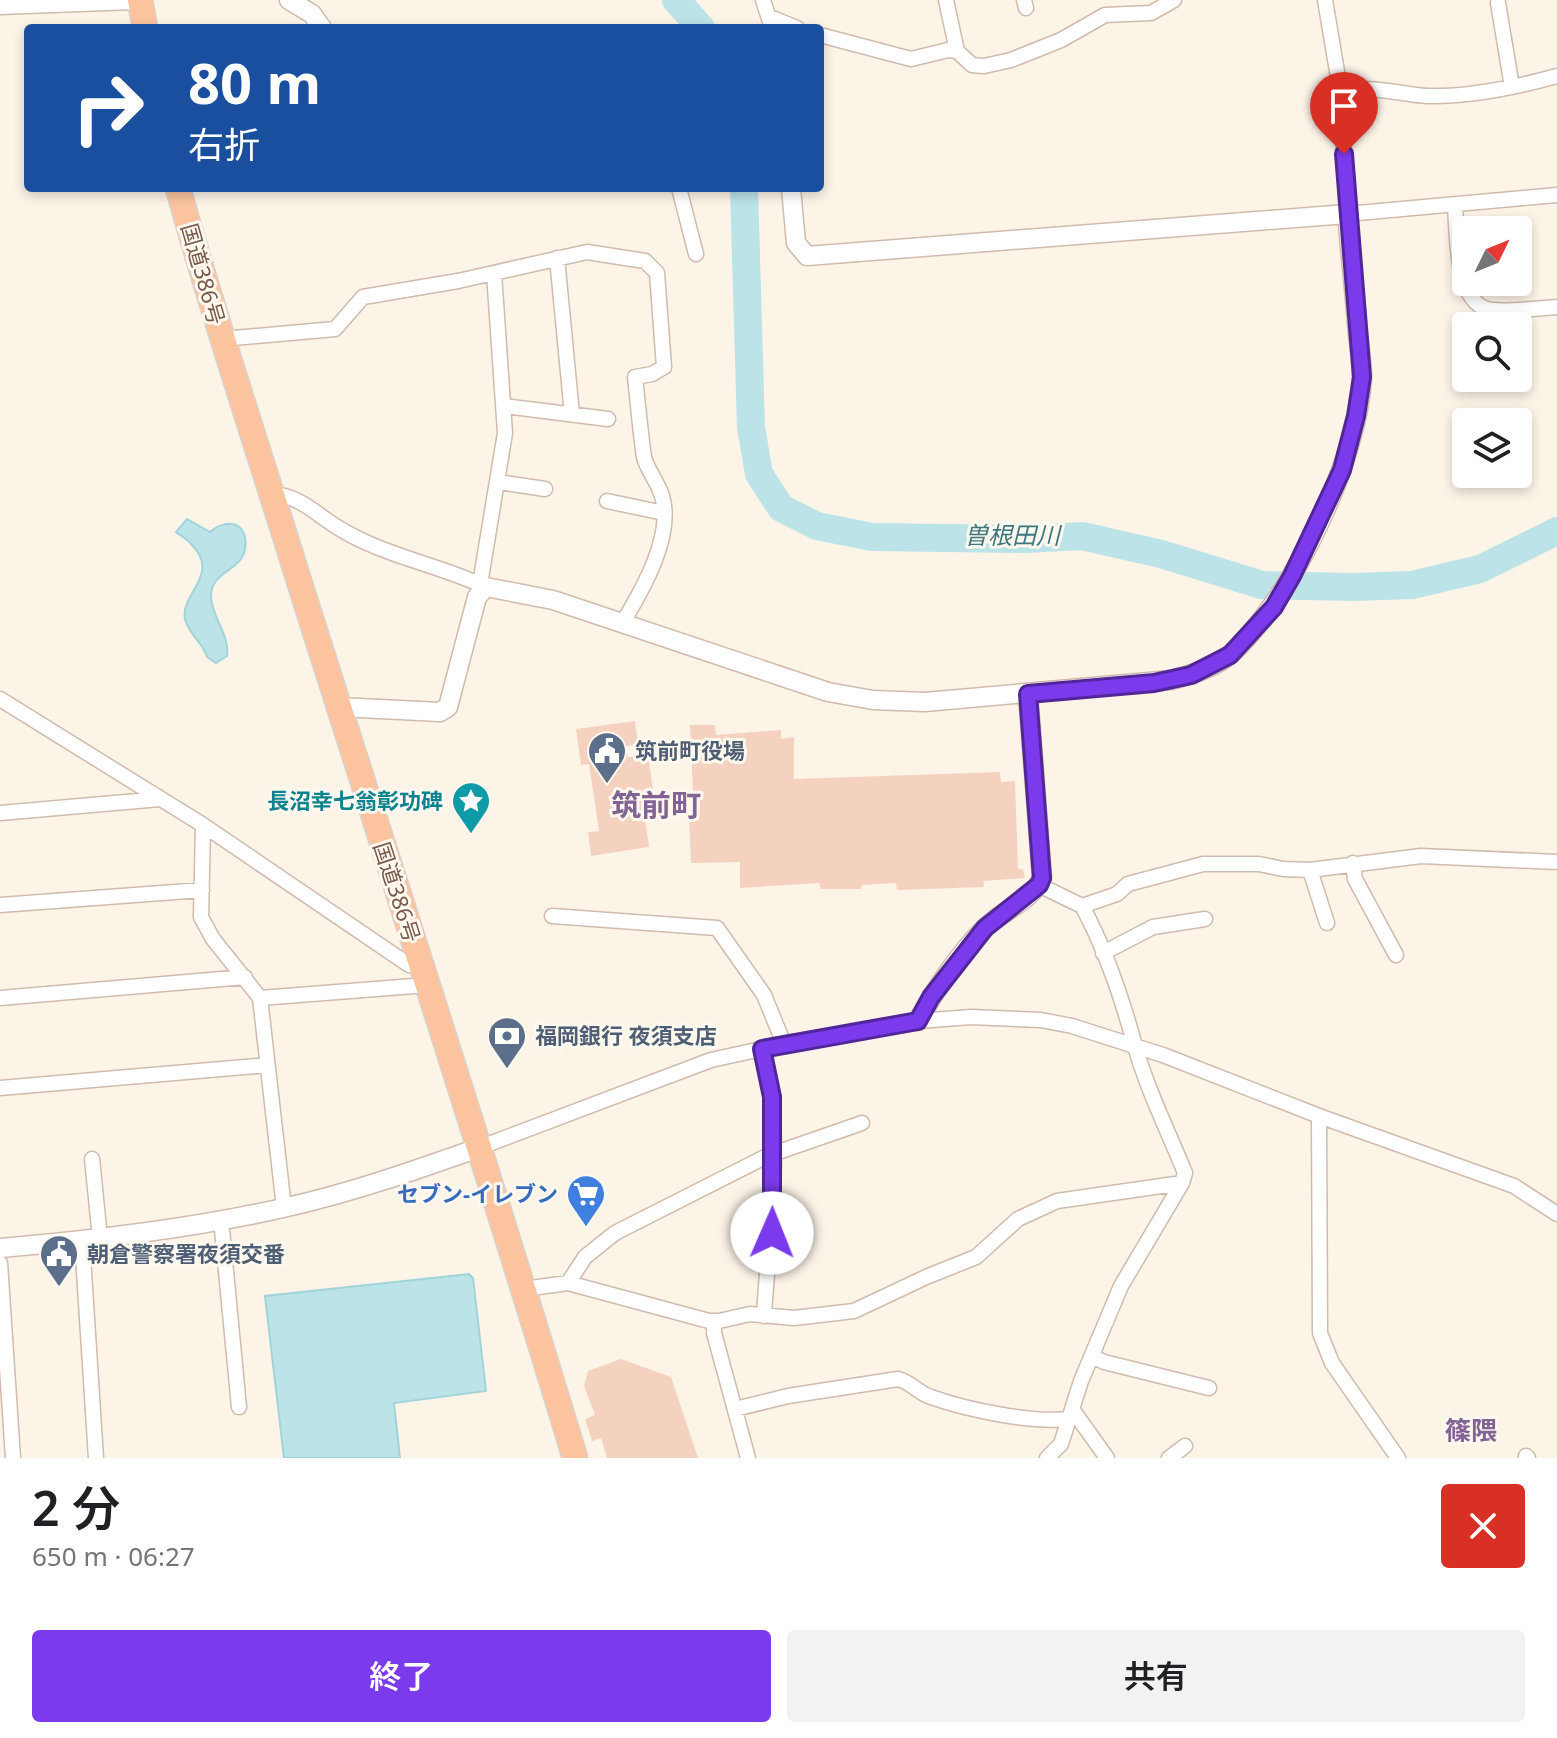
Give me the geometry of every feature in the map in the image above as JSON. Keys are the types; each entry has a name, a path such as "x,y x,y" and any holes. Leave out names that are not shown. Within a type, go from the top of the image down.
{"highway":[{"path":"140,0 144,24"},
{"name":"国道386号","path":"179,192 222,339 481,1147 570,1456"}],"street":[{"path":"0,5 133,0"},
{"path":"289,0 312,14 319,24"},
{"path":"763,0 771,23"},
{"path":"946,0 957,51 972,65 984,66 1011,60 1061,40 1105,15 1151,13 1174,0"},
{"path":"272,494 289,495 339,529 411,562 483,585 553,600 828,692 873,700 925,702 1154,683 1191,675 1230,655 1274,607 1302,557 1342,470 1356,416 1362,377 1347,214 1341,95 1325,0"},
{"path":"1498,3 1512,87"},
{"path":"824,36 911,59 948,50 957,51"},
{"path":"1341,95 1355,88 1429,96 1512,87 1557,76"},
{"path":"680,192 696,254"},
{"path":"791,192 796,243 807,256 1557,195"},
{"path":"1455,205 1460,262 1467,292 1476,303 1488,309 1557,307"},
{"path":"222,339 335,329 363,297 587,252 645,261 657,273 664,367 652,374 635,377 645,461 664,499 664,513 661,546 623,622"},
{"path":"557,258 572,414"},
{"path":"339,707 440,712 448,707 477,597 483,585 505,433 494,273"},
{"path":"504,406 608,419"},
{"path":"498,482 545,489"},
{"path":"607,501 664,513"},
{"path":"918,1021 931,997 985,928 1039,885 1042,878 1028,694"},
{"path":"0,699 203,825 424,974"},
{"path":"0,813 160,799"},
{"path":"203,825 201,917 213,939 260,998 284,1208"},
{"path":"1082,906 1117,894 1128,884 1203,864 1259,864 1310,870 1421,856 1557,862"},
{"path":"1353,863 1355,879 1396,955"},
{"path":"1310,870 1327,923"},
{"path":"1039,885 1082,906 1103,953 1130,1023 1135,1046 1185,1173 1121,1286 1061,1444 1047,1458"},
{"path":"0,905 202,890"},
{"path":"552,916 717,928 764,995 784,1044"},
{"path":"1103,953 1153,927 1205,919"},
{"path":"260,998 424,974"},
{"path":"0,998 245,977"},
{"path":"0,1248 91,1240 284,1208 371,1185 481,1147 711,1060 918,1021 971,1017 1041,1020 1072,1026 1135,1046 1514,1186 1550,1205 1557,1214"},
{"path":"762,1049 772,1097 774,1153 772,1233 764,1316"},
{"path":"0,1088 267,1065"},
{"path":"1319,1116 1320,1333 1332,1363 1398,1458"},
{"path":"568,1283 585,1257 615,1233 774,1153 862,1123"},
{"path":"92,1159 96,1458"},
{"path":"524,1289 568,1283 714,1321 750,1314 794,1318 854,1311 976,1257 1018,1219 1057,1201 1182,1183"},
{"path":"221,1219 239,1407"},
{"path":"0,1263 13,1458"},
{"path":"714,1321 714,1333 748,1458"},
{"path":"1092,1356 1104,1362 1209,1388"},
{"path":"735,1409 788,1396 898,1379 907,1381 927,1396 982,1412 1054,1420 1071,1414"},
{"path":"1071,1414 1107,1458"},
{"path":"1169,1458 1185,1446"}],"water":[{"path":"187,519 210,532 230,524 241,528 244,534 243,556 212,588 212,605 227,648 227,656 216,663 207,657 185,619 185,610 198,583 202,565 191,544 176,532"},
{"path":"469,1274 473,1278 486,1391 394,1403 400,1458 284,1458 265,1296"}],"building":[{"path":"635,721 638,745 626,746 628,757 648,754 657,819 645,820 649,847 591,856 588,832 599,831 589,764 581,765 576,729"},
{"path":"690,725 715,725 716,735 781,730 781,739 794,737 794,779 1000,772 1001,782 1015,781 1018,869 1023,869 1025,878 983,881 984,887 897,890 896,883 862,885 861,889 821,889 819,883 740,888 740,862 691,863 689,816 694,816"},
{"path":"621,1359 671,1377 698,1458 607,1458 601,1438 592,1441 585,1419 595,1415 584,1386 588,1371"}],"waterway":[{"name":"曽根田川","path":"676,0 697,24"},
{"name":"曽根田川","path":"744,192 751,427 759,474 781,508 817,526 872,537 1025,539 1082,536 1161,554 1262,585 1353,587 1412,585 1480,569 1557,531"}],"place":[{"name":"筑前町役場","path":"607,785"},
{"name":"長沼幸七翁彰功碑","path":"471,835"},
{"name":"福岡銀行 夜須支店","path":"507,1070"},
{"name":"セブン-イレブン","path":"586,1228"},
{"name":"朝倉警察署夜須交番","path":"59,1288"}],"district":[{"name":"筑前町","path":"656,806"},
{"name":"篠隈","path":"1471,1431"}],"route":[{"path":"772,1233 772,1097 762,1049 918,1021 931,997 985,928 1039,885 1042,878 1028,694 1154,683 1191,675 1230,655 1274,607 1292,576 1342,470 1362,377 1344,154"}]}
